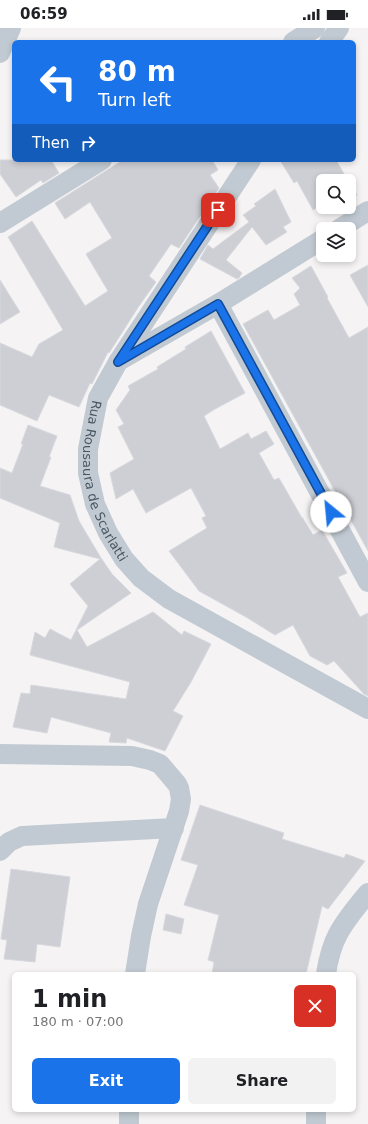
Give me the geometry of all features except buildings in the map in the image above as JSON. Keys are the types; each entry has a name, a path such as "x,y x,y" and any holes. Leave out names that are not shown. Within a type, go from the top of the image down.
{"street":[{"path":"0,52 11,28"},
{"path":"296,40 316,28"},
{"path":"330,40 339,28"},
{"path":"0,223 99,162"},
{"name":"Rua Rousaura de Scarlatti","path":"250,162 118,362 98,398 88,448 88,473 95,504 108,534 124,559 141,578 169,599 368,709"},
{"path":"350,222 368,211"},
{"path":"118,362 218,304 316,243"},
{"path":"218,304 368,582"},
{"path":"9,754 132,756 160,764 177,784 181,798 179,811 148,904 135,972"},
{"path":"0,851 9,842 22,836 174,828"},
{"path":"326,972 329,957 338,935 352,913 368,893"},
{"path":"129,1112 129,1124"},
{"path":"316,1112 316,1124"}],"route":[{"path":"218,210 118,362 218,304 331,512"}]}
